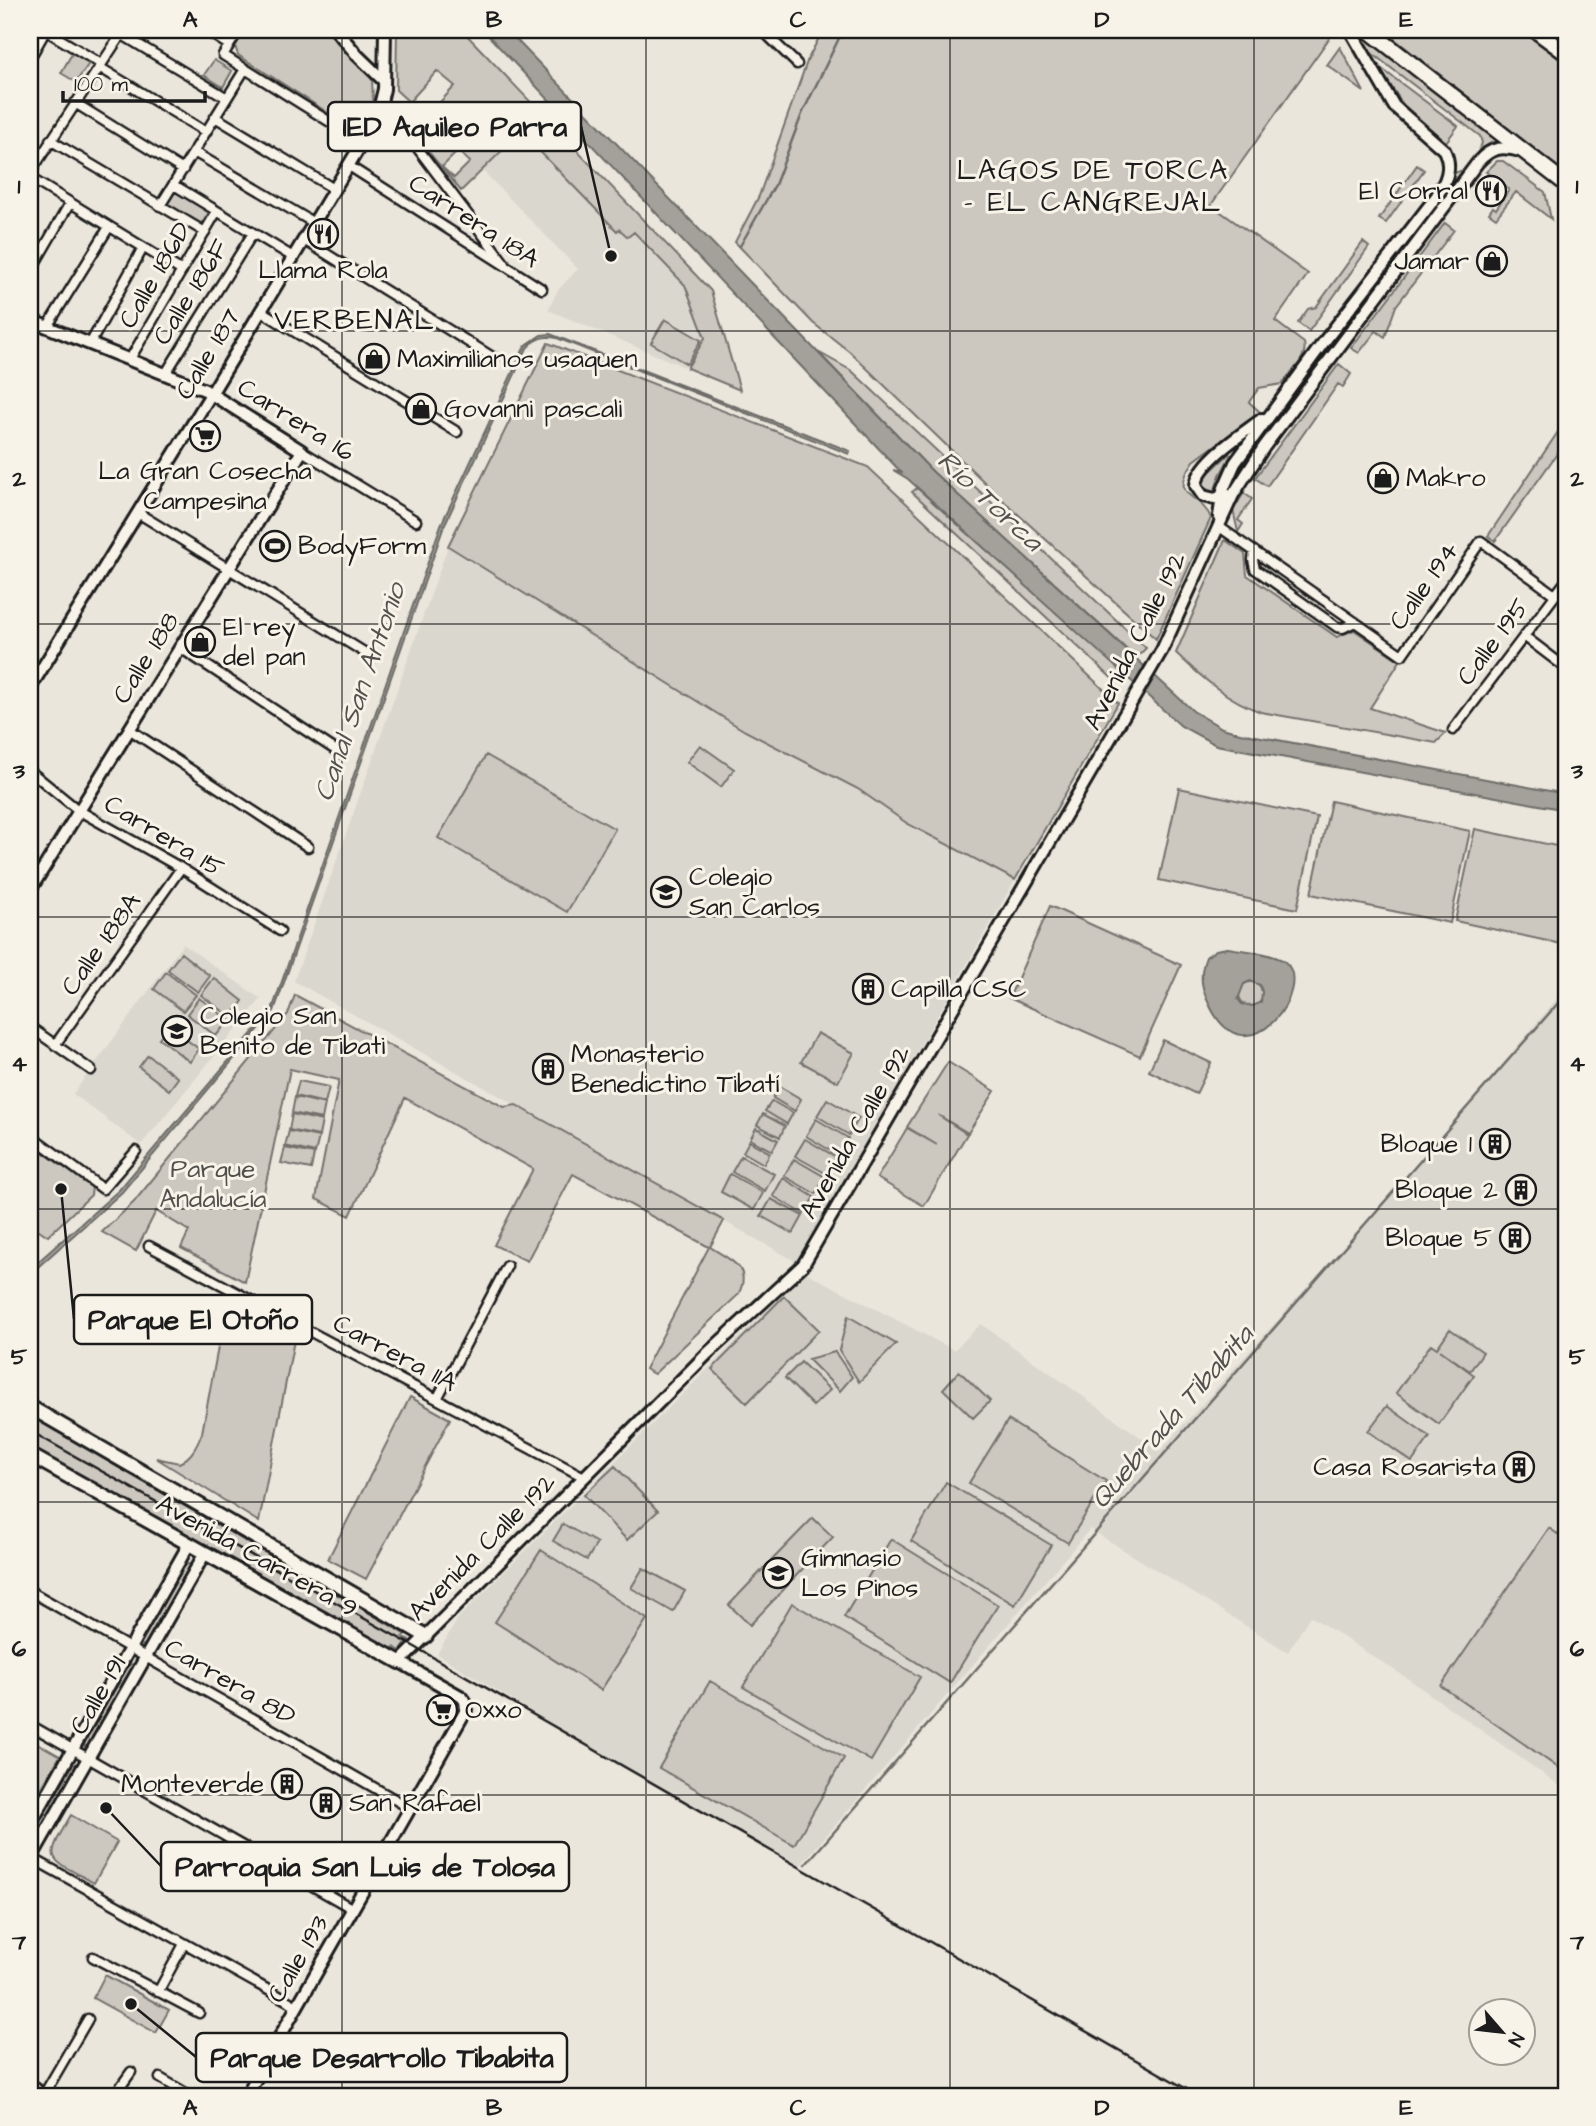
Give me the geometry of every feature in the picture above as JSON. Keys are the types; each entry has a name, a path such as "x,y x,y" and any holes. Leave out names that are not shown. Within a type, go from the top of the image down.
{"highway":[{"path":"1368,30 1566,184"},
{"path":"1535,30 1566,53"}],"main road":[{"path":"335,30 384,81"},
{"name":"Calle 187","path":"30,688 377,118 384,81 385,30"},
{"name":"Avenida Calle 192","path":"1218,526 1221,497 1230,471 1320,347 1436,197 1449,167 1447,155 1440,145 1394,106 1350,30"},
{"path":"362,60 375,63 384,55"},
{"name":"Avenida Calle 192","path":"400,1662 719,1343 798,1273 1153,666 1238,485 1484,155 1497,148 1510,148 1525,153"},
{"name":"Carrera 16","path":"36,326 130,359 211,394 302,451"},
{"path":"1320,347 1332,357"},
{"path":"1238,485 1221,497 1209,499 1198,492 1196,479 1207,463 1273,411"},
{"name":"Calle 188","path":"30,890 302,451"},
{"name":"Avenida Carrera 9","path":"30,1407 426,1636"},
{"name":"Avenida Carrera 9","path":"30,1455 462,1697"},
{"name":"Calle 191","path":"30,1825 189,1544"},
{"name":"Calle 191","path":"30,1858 205,1553"},
{"name":"Calle 193","path":"246,2096 466,1710 462,1697"},
{"path":"30,2085 42,2096"}],"street":[{"path":"30,58 45,30 206,132"},
{"path":"205,30 229,45"},
{"path":"239,30 223,54 362,142"},
{"path":"762,30 797,64"},
{"path":"182,271 70,204 30,176 50,140 123,32 227,98"},
{"path":"160,206 245,69"},
{"path":"382,101 509,268"},
{"path":"75,103 183,170"},
{"path":"215,117 334,189"},
{"path":"50,140 205,232"},
{"path":"194,152 314,223"},
{"name":"Carrera 18A","path":"349,166 542,289"},
{"path":"174,185 293,257"},
{"path":"30,272 70,204"},
{"name":"Calle 186D","path":"130,359 217,211"},
{"path":"36,326 109,227"},
{"name":"Calle 186F","path":"166,373 253,233"},
{"path":"304,240 494,358"},
{"path":"90,344 143,248"},
{"path":"261,311 457,432"},
{"name":"Carrera 16","path":"302,451 416,521"},
{"path":"138,513 372,657"},
{"path":"1218,526 1254,551 1355,622 1343,628 1336,627 1255,569 1252,560 1254,551"},
{"name":"Calle 194","path":"1355,622 1402,655 1480,541 1555,595"},
{"name":"Calle 195","path":"1453,730 1566,581"},
{"path":"1524,636 1566,668"},
{"path":"179,647 340,753"},
{"path":"129,729 308,847"},
{"name":"Carrera 15","path":"30,771 78,810 181,868 280,931"},
{"name":"Calle 188A","path":"55,1045 181,868"},
{"path":"30,1027 91,1070"},
{"path":"30,1135 103,1189 136,1151"},
{"name":"Carrera 11A","path":"149,1246 584,1477"},
{"path":"437,1399 507,1266"},
{"name":"Carrera 8D","path":"30,1591 410,1808"},
{"path":"30,1725 353,1909"},
{"path":"30,1858 297,2006"},
{"path":"158,1992 184,1944"},
{"path":"93,1957 199,2013"},
{"path":"42,2096 88,2019"},
{"path":"114,2096 131,2072"},
{"path":"160,2078 191,2096"}],"shaded area":[{"path":"483,30 507,30 933,472 1193,711 1222,728 1240,733 1566,794 1566,810 1216,745 1181,726 908,479 893,470 901,472"},
{"path":"521,131 616,230 619,228 633,232 685,285 705,338 687,368 548,310 558,290 578,269 482,170"},
{"path":"550,334 850,451 849,454 557,338 544,337 527,348 444,526 274,1011 122,1192 30,1274 30,1269 119,1190 272,1010 441,525 525,346 541,335"},
{"name":"Colegio San Carlos","path":"448,546 591,634 858,789 908,824 1015,880 797,1262 294,981"},
{"name":"Colegio San Benito de Tibati","path":"183,944 261,999 141,1145 73,1094"},
{"path":"1227,948 1273,956 1285,962 1292,974 1291,990 1285,1007 1273,1022 1259,1032 1242,1035 1226,1028 1211,1008 1203,989 1202,971 1206,957 1216,950","holes":["1250,981 1260,985 1261,1002 1253,1006 1242,1004 1238,999 1244,984"]},
{"path":"1566,988 1566,1790 1407,1678 1310,1616 1288,1652 1090,1529 800,1866 568,1734 437,1654 459,1617 805,1272 954,1350 981,1324 1160,1451 1433,1147"}],"green space":[{"path":"246,30 327,30 372,79 373,102 355,130 238,55 235,46"},
{"path":"397,30 462,30 711,291 740,390 687,368 705,338 685,285 634,232 628,237 619,229 617,231 521,132 461,191 412,132 455,86 437,71 409,102 396,90","holes":["458,151 470,162 454,178 442,167"]},
{"path":"823,30 1335,30 1211,205 1308,274 1275,321 1304,343 1305,349 1298,365 1282,384 1259,388 1249,402 1260,412 1194,461 1187,473 1185,489 1211,518 1156,639 1010,507 850,352 813,323 735,242 759,196 808,59"},
{"path":"1355,30 1359,30 1501,144 1479,150 1482,143 1480,136 1369,51"},
{"path":"1383,30 1524,30 1566,63 1566,174"},
{"path":"1340,47 1364,92 1327,65"},
{"path":"73,52 90,62 76,82 61,73"},
{"path":"214,60 232,71 223,87 204,75"},
{"path":"1378,66 1458,126 1446,142 1406,109"},
{"path":"1497,161 1503,161 1545,192 1551,219 1516,192 1496,218 1489,213 1493,207 1496,209 1509,190 1486,172"},
{"path":"1417,165 1424,170 1386,223 1379,219"},
{"path":"1463,170 1330,348 1328,347 1454,173"},
{"path":"172,190 209,212 201,225 165,203"},
{"path":"1445,223 1454,230 1396,306 1385,337 1376,331 1359,353 1351,348"},
{"path":"1363,242 1369,247 1309,331 1298,323 1308,309 1316,307"},
{"path":"665,319 701,340 687,364 651,343"},
{"path":"548,343 868,467 1118,703 1015,880 908,824 858,789 745,731 448,546"},
{"path":"818,352 852,371 1146,648 1136,658 933,472"},
{"path":"1315,364 1317,366 1237,475 1235,473"},
{"path":"1339,364 1351,374 1343,387 1338,384 1267,486 1255,478"},
{"path":"1566,420 1566,441 1495,541 1488,536"},
{"path":"1231,455 1214,492 1209,494 1202,489 1201,480"},
{"path":"917,488 1125,674 1117,683 912,492"},
{"path":"1244,493 1252,499 1238,520 1243,524 1238,532 1233,510"},
{"path":"1225,540 1245,554 1247,575 1337,637 1354,630 1400,661 1370,708 1446,733 1436,743 1261,712 1226,694 1195,671 1176,653"},
{"path":"700,745 734,769 721,787 687,762"},
{"path":"486,755 615,829 567,912 438,838"},
{"path":"1179,788 1317,817 1297,909 1159,880"},
{"path":"1331,801 1470,831 1450,923 1311,894"},
{"path":"1475,829 1566,848 1566,945 1455,921"},
{"path":"1050,906 1181,965 1140,1056 1009,998"},
{"path":"181,953 210,976 198,992 168,970"},
{"path":"166,972 196,995 183,1011 154,989"},
{"path":"214,978 243,1001 231,1017 201,995"},
{"path":"1251,982 1262,989 1263,994 1256,1005 1251,1006 1240,999 1239,994 1246,983"},
{"name":"Parque Andalucía","path":"295,995 504,1107 516,1105 724,1221 710,1247 732,1261 741,1271 743,1278 738,1295 654,1374 645,1369 709,1247 573,1174 527,1261 494,1245 533,1169 405,1098 350,1216 316,1199 339,1080 290,1069 245,1282 181,1248 189,1231 156,1211 136,1251 102,1232 134,1202 288,1014"},
{"path":"199,998 229,1020 216,1036 187,1014"},
{"path":"168,1026 199,1049 190,1062 159,1038"},
{"path":"817,1033 854,1053 838,1082 801,1062"},
{"path":"1163,1040 1211,1063 1196,1094 1149,1071"},
{"path":"148,1055 178,1078 169,1090 139,1067"},
{"path":"948,1062 995,1091 968,1133 938,1115 967,1134 924,1206 877,1178 907,1128 937,1145 907,1127"},
{"path":"299,1081 329,1087 325,1103 295,1096"},
{"path":"779,1086 801,1099 795,1111 773,1098"},
{"path":"295,1097 325,1104 322,1119 292,1113"},
{"path":"827,1099 859,1118 849,1135 817,1116"},
{"path":"772,1101 793,1113 787,1124 765,1111"},
{"path":"292,1114 322,1121 319,1136 289,1130"},
{"path":"763,1114 785,1126 780,1137 757,1125"},
{"path":"816,1119 848,1138 838,1155 806,1136"},
{"path":"756,1128 778,1140 772,1151 750,1139"},
{"path":"289,1131 319,1137 315,1153 285,1146"},
{"path":"805,1139 836,1157 827,1174 795,1156"},
{"path":"749,1141 770,1153 764,1164 743,1152"},
{"path":"31,1144 92,1187 91,1195 48,1236 30,1224"},
{"path":"285,1148 314,1154 311,1169 281,1163"},
{"path":"741,1156 774,1174 765,1191 732,1172"},
{"path":"794,1159 825,1177 816,1194 784,1176"},
{"path":"730,1174 763,1193 754,1210 721,1192"},
{"path":"783,1178 814,1197 804,1214 773,1196"},
{"path":"771,1199 803,1216 793,1234 761,1216"},
{"path":"784,1296 819,1330 747,1403 712,1369"},
{"path":"227,1299 295,1335 259,1522 156,1458 179,1463 191,1454 198,1442 202,1433"},
{"path":"848,1316 896,1344 859,1382 839,1350"},
{"path":"1450,1329 1483,1352 1470,1371 1440,1350 1474,1375 1439,1424 1396,1393 1431,1344 1437,1348"},
{"path":"835,1352 852,1377 840,1391 808,1359"},
{"path":"801,1362 830,1390 813,1406 785,1378"},
{"path":"959,1371 990,1401 973,1418 943,1389"},
{"path":"410,1397 450,1419 366,1579 328,1559"},
{"path":"1387,1406 1430,1437 1412,1462 1368,1431"},
{"path":"30,1416 405,1634 403,1637 409,1640 400,1651 394,1647 391,1649 30,1448"},
{"path":"1008,1420 1106,1481 1068,1543 969,1483"},
{"path":"615,1466 658,1511 627,1540 584,1495"},
{"path":"946,1482 1051,1545 1015,1605 911,1541"},
{"path":"813,1518 833,1537 792,1580 771,1561"},
{"path":"563,1524 597,1543 587,1560 553,1541"},
{"path":"1549,1528 1566,1540 1566,1760 1560,1769 1441,1686"},
{"path":"891,1539 998,1605 950,1683 844,1617"},
{"path":"541,1550 647,1619 601,1690 495,1622"},
{"path":"189,1563 190,1567 146,1644 141,1646 140,1641 185,1564"},
{"path":"767,1565 788,1585 750,1625 729,1605"},
{"path":"643,1568 685,1591 673,1612 631,1588"},
{"path":"792,1603 920,1677 871,1761 743,1687"},
{"path":"133,1664 135,1667 90,1745 85,1747 84,1742 129,1665"},
{"path":"710,1681 844,1758 794,1845 659,1768"},
{"path":"30,1739 60,1756 30,1808"},
{"path":"77,1763 30,1847 30,1839 73,1765"},
{"path":"71,1815 117,1842 94,1883 59,1863 54,1857 56,1842"},
{"path":"105,1975 169,2010 156,2033 93,1998"}],"waterway":[{"path":"740,246 775,185 802,114 843,30"},
{"name":"Quebrada Tibabita","path":"806,1864 1566,994"}],"railway":[{"path":"30,1431 415,1647 1199,2096"}],"place":[{"name":"El Corral","path":"1491,191"},
{"name":"Llama Rola","path":"323,234"},
{"name":"IED Aquileo Parra","path":"611,256"},
{"name":"Jamar","path":"1492,261"},
{"name":"Maximilianos usaquen","path":"374,359"},
{"name":"Govanni pascali","path":"421,409"},
{"name":"La Gran Cosecha Campesina","path":"205,436"},
{"name":"Makro","path":"1383,478"},
{"name":"BodyForm","path":"275,546"},
{"name":"El rey del pan","path":"200,642"},
{"name":"Colegio San Carlos","path":"666,892"},
{"name":"Capilla CSC","path":"868,989"},
{"name":"Colegio San Benito de Tibati","path":"177,1031"},
{"name":"Monasterio Benedictino Tibatí","path":"548,1069"},
{"name":"Bloque 1","path":"1495,1144"},
{"name":"Parque El Otoño","path":"61,1189"},
{"name":"Bloque 2","path":"1521,1190"},
{"name":"Bloque 5","path":"1515,1238"},
{"name":"Casa Rosarista","path":"1519,1467"},
{"name":"Gimnasio Los Pinos","path":"778,1573"},
{"name":"Oxxo","path":"442,1710"},
{"name":"Monteverde","path":"287,1784"},
{"name":"San Rafael","path":"326,1803"},
{"name":"Parroquia San Luis de Tolosa","path":"106,1808"},
{"name":"Parque Desarrollo Tibabita","path":"131,2004"}],"district":[{"name":"LAGOS DE TORCA - EL CANGREJAL","path":"1093,186"},
{"name":"VERBENAL","path":"355,320"}],"water label":[{"name":"Río Torca","path":"990,501"},
{"name":"Canal San Antonio","path":"360,692"}]}
